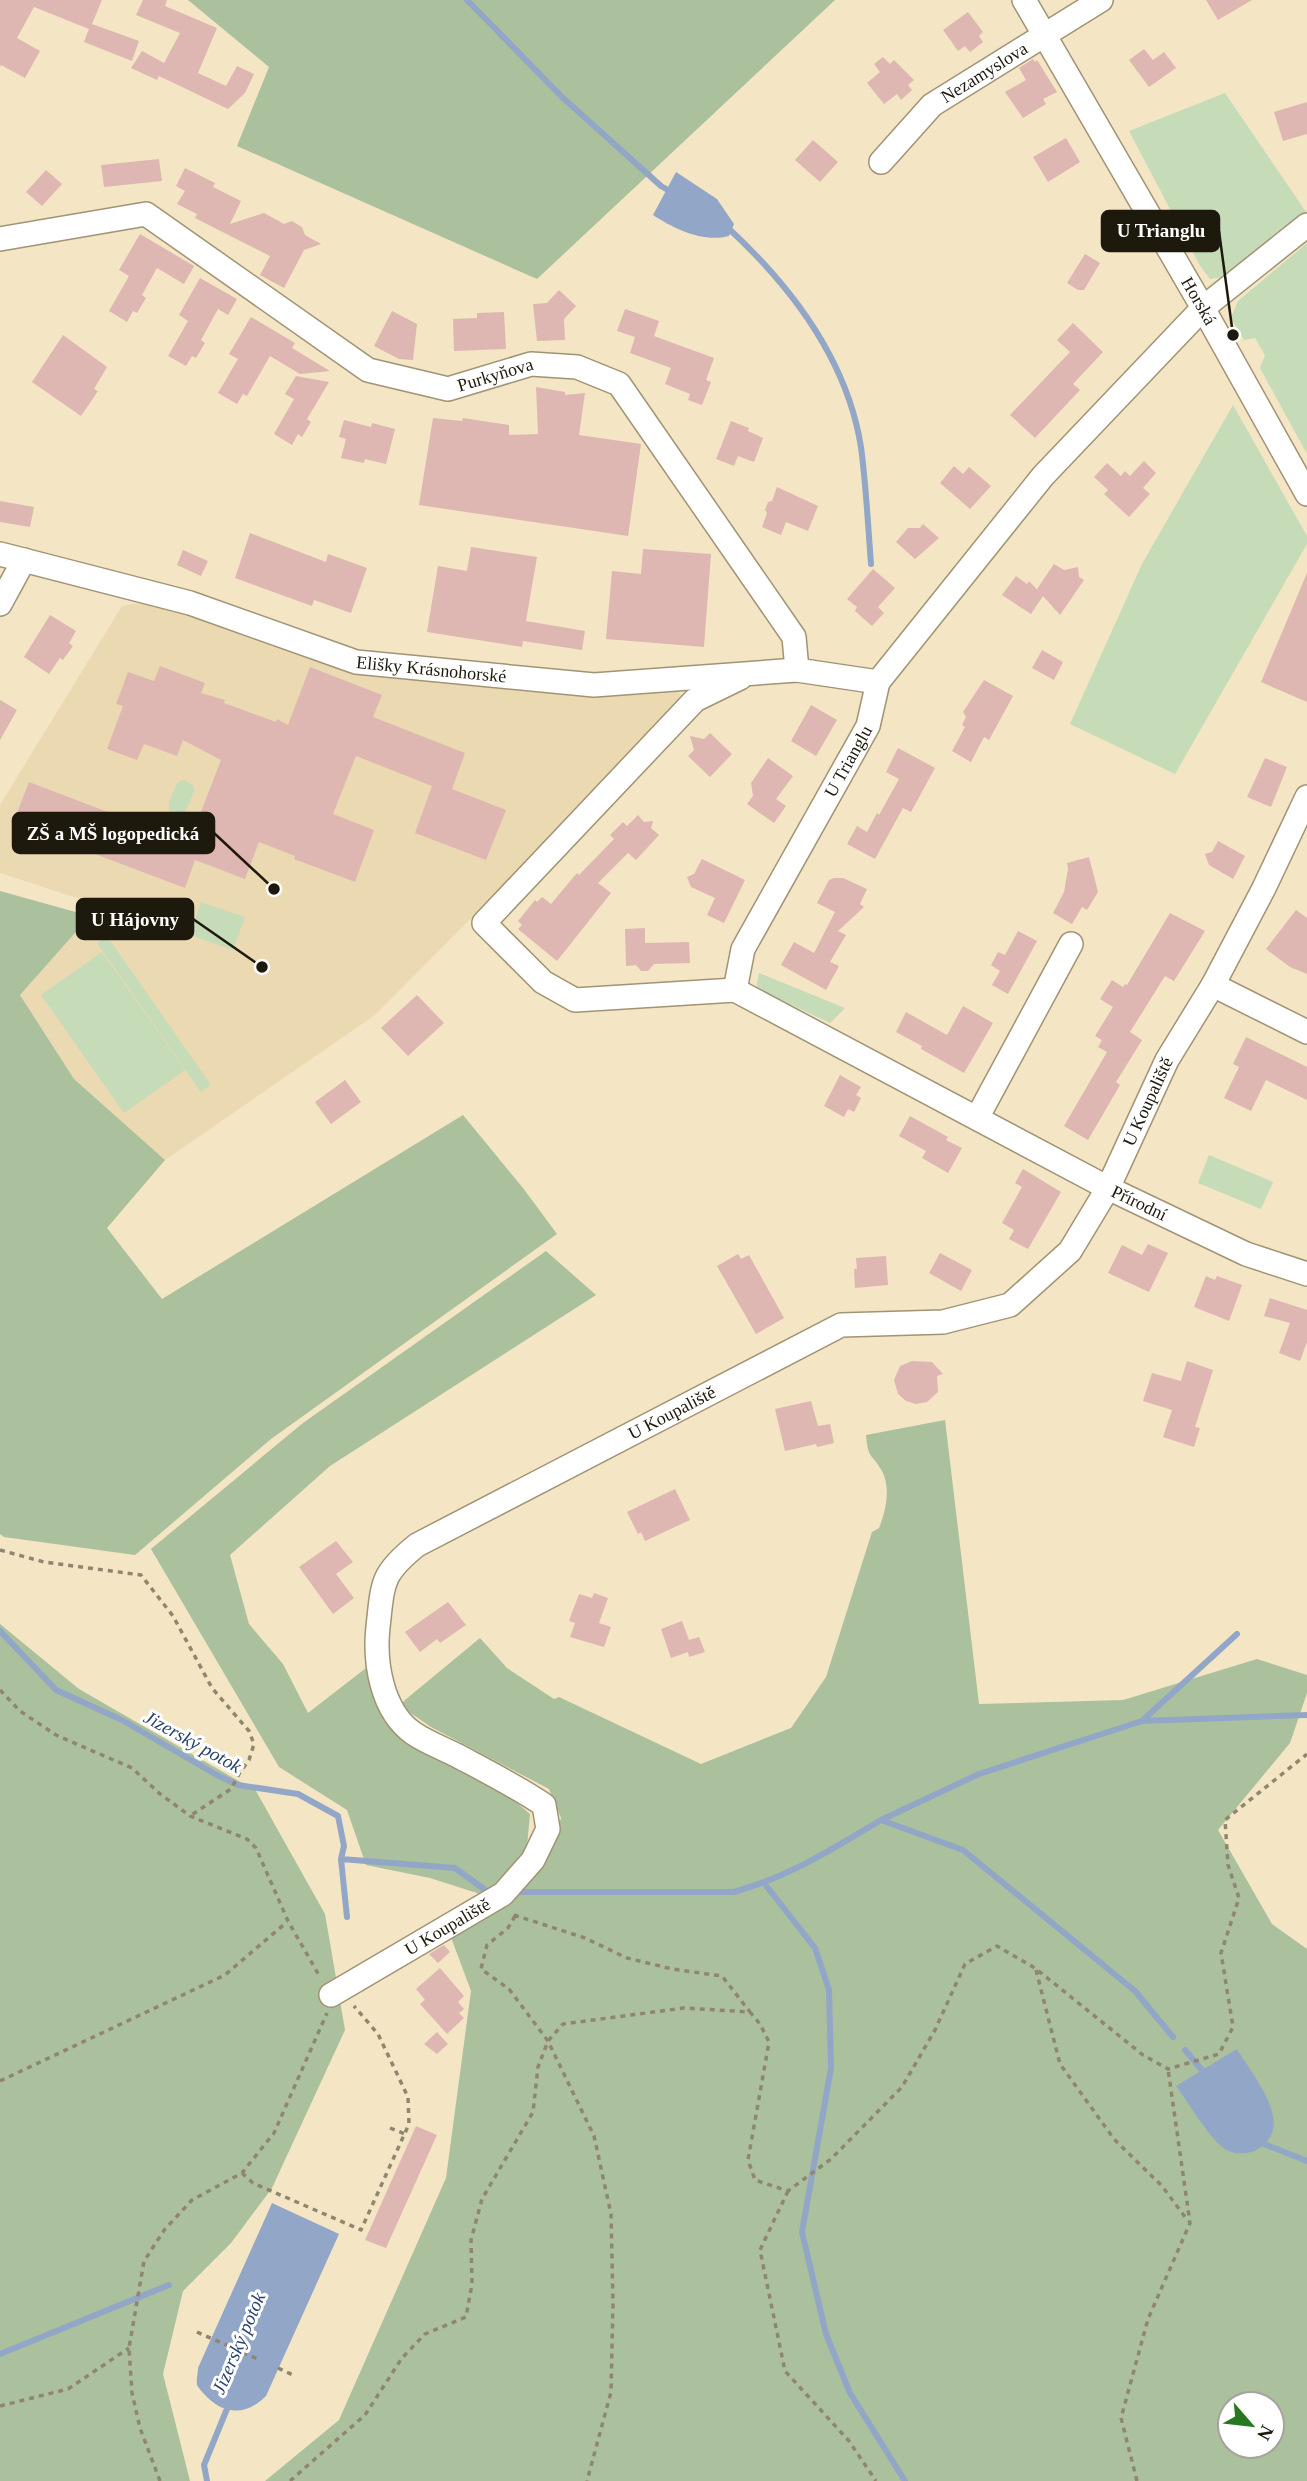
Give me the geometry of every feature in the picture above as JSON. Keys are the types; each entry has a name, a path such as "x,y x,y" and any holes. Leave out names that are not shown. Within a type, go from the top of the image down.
{"street":[{"name":"Horská","path":"1024,0 1203,308 1307,494"},
{"name":"Nezamyslova","path":"881,162 932,105 1101,0"},
{"name":"Purkyňova","path":"0,239 146,214 368,370 448,390 531,364 577,367 619,384 794,637 797,670"},
{"name":"U Trianglu","path":"735,990 743,949 867,726 878,682 1043,476 1203,308 1307,225"},
{"name":"Elišky Krásnohorské","path":"0,554 190,603 356,662 594,685 797,670 878,682"},
{"path":"0,604 24,560"},
{"path":"735,990 575,1000 543,982 484,923 695,700 754,672"},
{"name":"U Koupaliště","path":"341,1997 363,1976 501,1893 533,1860 548,1829 544,1805 514,1785 412,1733 393,1711 383,1690 376,1639 383,1584 395,1563 417,1545 841,1325 943,1322 1010,1306 1070,1251 1108,1188 1167,1060 1213,985 1264,888 1307,797"},
{"path":"977,1118 1071,944"},
{"path":"1213,985 1307,1032"},
{"name":"Přírodní","path":"735,990 1108,1188 1246,1254 1307,1274"}],"path":[{"path":"0,1550 44,1562 141,1575 173,1616 212,1688 249,1731 254,1744 249,1760 231,1789 190,1816"},
{"path":"0,1690 20,1711 56,1735 132,1768 190,1816 247,1839 256,1848 288,1921 341,1997 378,2034 408,2097 410,2124 361,2231 253,2183 242,2173"},
{"path":"876,2481 849,2441 785,2371 760,2250 788,2191 831,2159 902,2087 935,2030 965,1964 997,1946 1035,1968 1143,2055 1167,2069 1219,2054 1233,2027 1220,1953 1239,1898 1228,1865 1225,1821 1307,1754"},
{"path":"501,1893 515,1916 585,1938 627,1958 672,1969 722,1976 760,2024 769,2042 748,2161 755,2180 788,2191"},
{"path":"515,1916 508,1928 487,1945 481,1969 509,1989 548,2041 594,2136 611,2214 611,2392 587,2481"},
{"path":"0,2081 225,1975 288,1921"},
{"path":"1035,1968 1060,2064 1114,2139 1162,2186 1190,2223"},
{"path":"160,2481 140,2428 132,2393 129,2348 144,2261 192,2200 242,2173 274,2133 327,2014 341,1997"},
{"path":"290,2481 365,2414 402,2358 425,2334 466,2317 472,2284 471,2240 482,2199 533,2112 538,2067 548,2041 563,2024 684,2008 750,2012"},
{"path":"1137,2481 1121,2418 1147,2319 1190,2223 1167,2069"},
{"path":"390,2128 405,2134"},
{"path":"197,2332 260,2360"},
{"path":"0,2406 68,2389 129,2348"},
{"path":"278,2368 293,2375"}],"shaded area":[{"path":"152,601 274,645 386,677 582,693 674,687 683,697 516,873 375,1015 165,1160 74,1079 20,995 90,916 95,904 0,873 0,805 122,606"}],"green space":[{"path":"188,0 835,0 537,279 237,146 269,67"},
{"path":"1225,93 1306,212 1222,277 1210,279 1199,264 1129,131"},
{"path":"1307,243 1307,454 1260,368 1265,355 1255,338 1244,340 1231,318 1238,301"},
{"path":"1233,405 1307,536 1307,544 1175,774 1070,724 1142,564"},
{"path":"184,780 193,785 194,792 185,812 175,815 169,810 169,802 177,783"},
{"path":"0,891 90,916 20,995 74,1079 165,1160 107,1228 162,1299 463,1115 557,1234 271,1439 135,1555 4,1537 0,1534"},
{"path":"201,902 245,917 233,950 190,935"},
{"path":"107,936 211,1085 201,1092 97,943"},
{"path":"102,952 185,1070 124,1113 41,995"},
{"path":"759,973 845,1008 830,1023 756,988"},
{"path":"1209,1155 1273,1182 1261,1209 1198,1183"},
{"path":"546,1251 596,1295 330,1466 230,1555 249,1624 283,1664 308,1713 366,1668 375,1701 404,1740 510,1797 530,1814 527,1846 512,1873 480,1894 430,1878 366,1865 347,1810 279,1767 151,1549 303,1423"},
{"path":"945,1420 979,1704 1123,1700 1257,1659 1307,1675 1307,1693 1290,1743 1218,1830 1272,1924 1307,1949 1307,2481 265,2481 339,2420 446,2178 471,1991 449,1932 510,1905 541,1866 555,1838 561,1818 549,1789 431,1727 399,1705 480,1638 507,1668 554,1699 559,1697 701,1764 791,1728 826,1677 872,1532 879,1528 884,1514 887,1492 885,1478 869,1453 866,1435"},
{"path":"0,1624 79,1689 256,1791 325,1914 345,2030 272,2188 231,2243 183,2291 163,2374 190,2481 0,2481"}],"water":[{"path":"676,172 717,199 734,224 729,236 700,236 670,225 653,215"},
{"path":"1237,2049 1265,2094 1273,2119 1273,2130 1266,2142 1256,2150 1243,2153 1227,2150 1215,2140 1176,2086"},
{"path":"272,2203 339,2234 266,2396 245,2409 230,2410 215,2404 199,2388 198,2368"}],"building":[{"path":"0,0 102,0 92,24 139,41 132,61 84,42 89,29 34,7 17,38 40,51 25,78 1,65 0,67"},
{"path":"143,0 167,0 165,6 217,28 198,73 226,86 237,66 254,74 245,93 228,109 159,76 157,80 131,68 142,51 164,63 180,33 136,15"},
{"path":"1206,0 1252,0 1218,20"},
{"path":"968,12 983,32 979,36 983,42 970,52 965,46 958,51 943,30"},
{"path":"1144,49 1153,60 1164,52 1176,68 1149,87 1129,60"},
{"path":"883,57 890,64 894,60 914,80 908,85 912,90 901,100 897,94 884,104 867,83 880,72 874,64"},
{"path":"1033,59 1035,62 1037,60 1057,92 1043,99 1046,104 1023,118 1005,92 1026,80 1019,68"},
{"path":"1307,102 1307,134 1283,141 1274,112"},
{"path":"1066,138 1080,162 1048,182 1033,157"},
{"path":"813,140 838,162 820,182 795,160"},
{"path":"159,159 162,181 104,187 101,165"},
{"path":"185,168 215,183 213,187 241,201 230,224 264,213 284,224 292,221 302,227 305,235 321,244 304,250 284,288 260,275 270,256 195,218 197,214 177,204 185,191 176,186"},
{"path":"46,170 62,184 42,206 26,192"},
{"path":"140,234 194,266 184,284 157,268 142,295 146,298 137,313 133,311 127,322 109,311 129,276 119,270"},
{"path":"1085,254 1100,263 1084,290 1078,290 1067,283"},
{"path":"200,278 237,299 228,315 218,309 201,340 205,343 196,358 192,356 186,366 168,356 188,321 179,315"},
{"path":"559,290 576,306 564,319 565,340 537,341 533,304 547,303"},
{"path":"625,309 659,321 654,336 714,358 706,380 711,382 702,405 688,400 690,394 665,384 671,368 630,353 635,337 617,331"},
{"path":"392,311 417,324 413,360 399,359 374,346"},
{"path":"504,312 506,349 454,351 453,319 477,318 477,313"},
{"path":"251,317 295,343 292,348 330,371 300,374 270,356 247,396 243,394 237,404 218,393 238,359 229,354"},
{"path":"1073,323 1103,352 1073,384 1080,390 1035,438 1010,415 1070,352 1057,340"},
{"path":"63,335 107,367 94,389 98,391 81,416 32,382"},
{"path":"296,376 329,382 307,419 311,422 302,437 298,434 292,445 274,434 294,399 285,394"},
{"path":"536,387 565,392 565,395 585,393 579,435 641,444 628,536 419,505 433,418 462,421 463,418 509,425 509,435 538,434"},
{"path":"344,420 371,427 372,423 395,429 386,464 365,459 364,463 341,458 346,439 339,437"},
{"path":"731,421 749,428 748,431 763,438 754,462 738,456 734,466 716,459"},
{"path":"1144,461 1156,473 1143,488 1150,494 1129,517 1104,494 1108,490 1094,477 1107,463 1121,476 1125,471 1130,476"},
{"path":"954,466 963,474 969,467 991,486 970,509 940,483"},
{"path":"777,487 818,506 808,531 786,522 781,535 762,527 768,502 772,501"},
{"path":"0,501 34,507 30,527 0,522"},
{"path":"923,524 939,538 915,559 896,542 908,528 920,528"},
{"path":"250,533 326,562 328,554 367,568 351,613 314,600 312,606 235,578"},
{"path":"471,547 537,557 526,621 585,631 582,650 523,641 522,647 427,632 438,566 467,571"},
{"path":"643,549 711,554 704,647 606,639 612,571 641,574"},
{"path":"183,550 208,561 201,576 177,565"},
{"path":"1054,564 1064,570 1078,567 1079,577 1084,580 1060,615 1043,596 1031,614 1002,595 1016,576 1027,584 1029,581 1042,595 1037,589"},
{"path":"873,569 895,588 878,607 884,613 872,626 855,611 857,607 847,599"},
{"path":"1307,573 1307,702 1261,682"},
{"path":"50,615 76,631 69,643 73,646 49,674 24,657"},
{"path":"1042,650 1063,662 1054,680 1032,668"},
{"path":"160,666 205,683 201,693 288,725 310,667 382,695 373,717 465,753 452,789 506,810 486,860 415,833 432,786 356,756 333,814 374,830 355,882 294,859 295,856 259,842 245,879 195,860 185,888 13,823 29,782 189,843 221,760 183,740 177,756 144,744 137,760 107,749 123,706 116,704 128,672 154,681"},
{"path":"984,680 1013,696 989,740 984,737 971,762 952,751 965,727 962,725 966,717 963,712"},
{"path":"0,700 17,710 0,740"},
{"path":"811,705 837,720 816,756 791,741"},
{"path":"710,733 732,754 710,777 688,756 694,750 690,736 704,739"},
{"path":"898,748 935,768 911,812 903,808 875,859 847,844 857,826 867,832 899,779 886,772"},
{"path":"768,758 793,776 776,799 786,806 774,823 747,804 753,796 751,783"},
{"path":"1265,758 1287,767 1271,807 1247,797"},
{"path":"638,815 644,822 653,821 651,828 659,835 636,860 628,853 598,883 611,893 557,961 518,929 522,925 518,921 535,900 537,902 542,897 551,904 577,873 579,875 614,839 610,835 623,822 627,826"},
{"path":"1218,841 1245,856 1233,879 1209,865 1205,854 1212,852"},
{"path":"1089,857 1098,892 1087,910 1082,907 1072,924 1053,913 1064,892 1067,863"},
{"path":"702,859 745,880 724,923 707,915 715,898 691,887 687,877 694,874"},
{"path":"843,878 867,889 860,904 864,907 838,931 846,935 830,962 839,966 826,990 781,965 794,942 814,953 835,912 817,903 829,880"},
{"path":"1296,910 1307,918 1307,974 1290,967 1266,949"},
{"path":"1170,913 1205,931 1174,981 1165,976 1130,1032 1142,1040 1116,1082 1120,1085 1088,1140 1064,1126 1107,1052 1098,1047 1102,1040 1095,1036 1113,1007 1100,999 1112,980 1123,987 1127,985"},
{"path":"645,928 645,943 689,942 690,963 654,964 648,971 641,971 636,965 626,966 625,929"},
{"path":"1018,931 1037,941 1008,994 992,985 1000,971 991,965 998,952 1005,955"},
{"path":"417,995 444,1023 408,1056 381,1028"},
{"path":"963,1006 993,1023 964,1073 896,1032 906,1012 947,1035"},
{"path":"1246,1037 1307,1067 1307,1100 1266,1080 1251,1111 1224,1098 1239,1067 1233,1064"},
{"path":"840,1075 861,1087 856,1095 861,1098 854,1112 848,1109 844,1117 824,1106"},
{"path":"345,1080 361,1102 331,1124 315,1102"},
{"path":"910,1116 962,1148 948,1173 922,1158 926,1151 899,1136"},
{"path":"1023,1169 1061,1192 1028,1249 1009,1239 1014,1230 1002,1223 1022,1187 1015,1183"},
{"path":"1148,1244 1168,1253 1149,1292 1108,1273 1122,1245 1142,1255"},
{"path":"940,1253 972,1270 961,1291 929,1273"},
{"path":"738,1254 741,1259 749,1255 784,1318 756,1334 717,1266"},
{"path":"886,1256 888,1285 855,1288 856,1258"},
{"path":"1206,1276 1215,1280 1217,1276 1242,1285 1229,1321 1194,1307"},
{"path":"1270,1298 1307,1310 1307,1342 1300,1361 1279,1353 1290,1323 1264,1316"},
{"path":"912,1361 932,1362 943,1374 937,1376 938,1392 927,1402 916,1404 906,1401 898,1394 894,1380 900,1366"},
{"path":"1187,1361 1213,1370 1195,1427 1200,1428 1194,1447 1163,1437 1172,1410 1143,1401 1152,1373 1181,1381"},
{"path":"811,1401 818,1426 830,1424 834,1443 785,1451 775,1409"},
{"path":"675,1489 690,1520 645,1541 641,1532 638,1534 627,1512"},
{"path":"336,1541 353,1562 336,1574 354,1598 333,1614 299,1567"},
{"path":"594,1593 608,1598 599,1623 611,1627 604,1647 570,1637 575,1623 569,1621 579,1594 592,1598"},
{"path":"448,1602 466,1625 440,1643 437,1639 420,1652 405,1632"},
{"path":"682,1621 689,1640 699,1637 705,1652 689,1657 688,1652 671,1658 661,1629"},
{"path":"444,1945 450,1952 438,1963 429,1954"},
{"path":"440,1968 464,1996 458,2002 464,2009 459,2013 464,2018 447,2034 420,2004 425,2000 416,1989"},
{"path":"437,2032 448,2044 437,2054 424,2044"},
{"path":"416,2126 437,2135 386,2248 365,2240"}],"waterway":[{"path":"467,0 562,97 661,186 673,193"},
{"path":"727,227 773,273 793,299 829,354 843,384 861,447 871,564"},
{"name":"Jizerský potok","path":"0,1631 56,1690 122,1720 238,1785 298,1794 338,1816 344,1846 341,1859 347,1917"},
{"path":"1143,1720 1237,1634"},
{"path":"881,1820 979,1774 1142,1721 1307,1715"},
{"path":"513,1892 734,1892 792,1870 881,1820 963,1850 1135,1991 1173,2037"},
{"path":"341,1859 455,1868 488,1892 492,1892"},
{"path":"764,1883 815,1948 829,1990 831,2068 802,2232 826,2334 850,2393 905,2481"},
{"path":"1185,2050 1207,2076"},
{"path":"1259,2138 1264,2144 1307,2161"},
{"path":"0,2354 169,2285"},
{"name":"Jizerský potok","path":"207,2481 204,2465 229,2404"}],"place":[{"name":"U Trianglu","path":"1233,335"},
{"name":"ZŠ a MŠ logopedická","path":"274,889"},
{"name":"U Hájovny","path":"262,967"}]}
